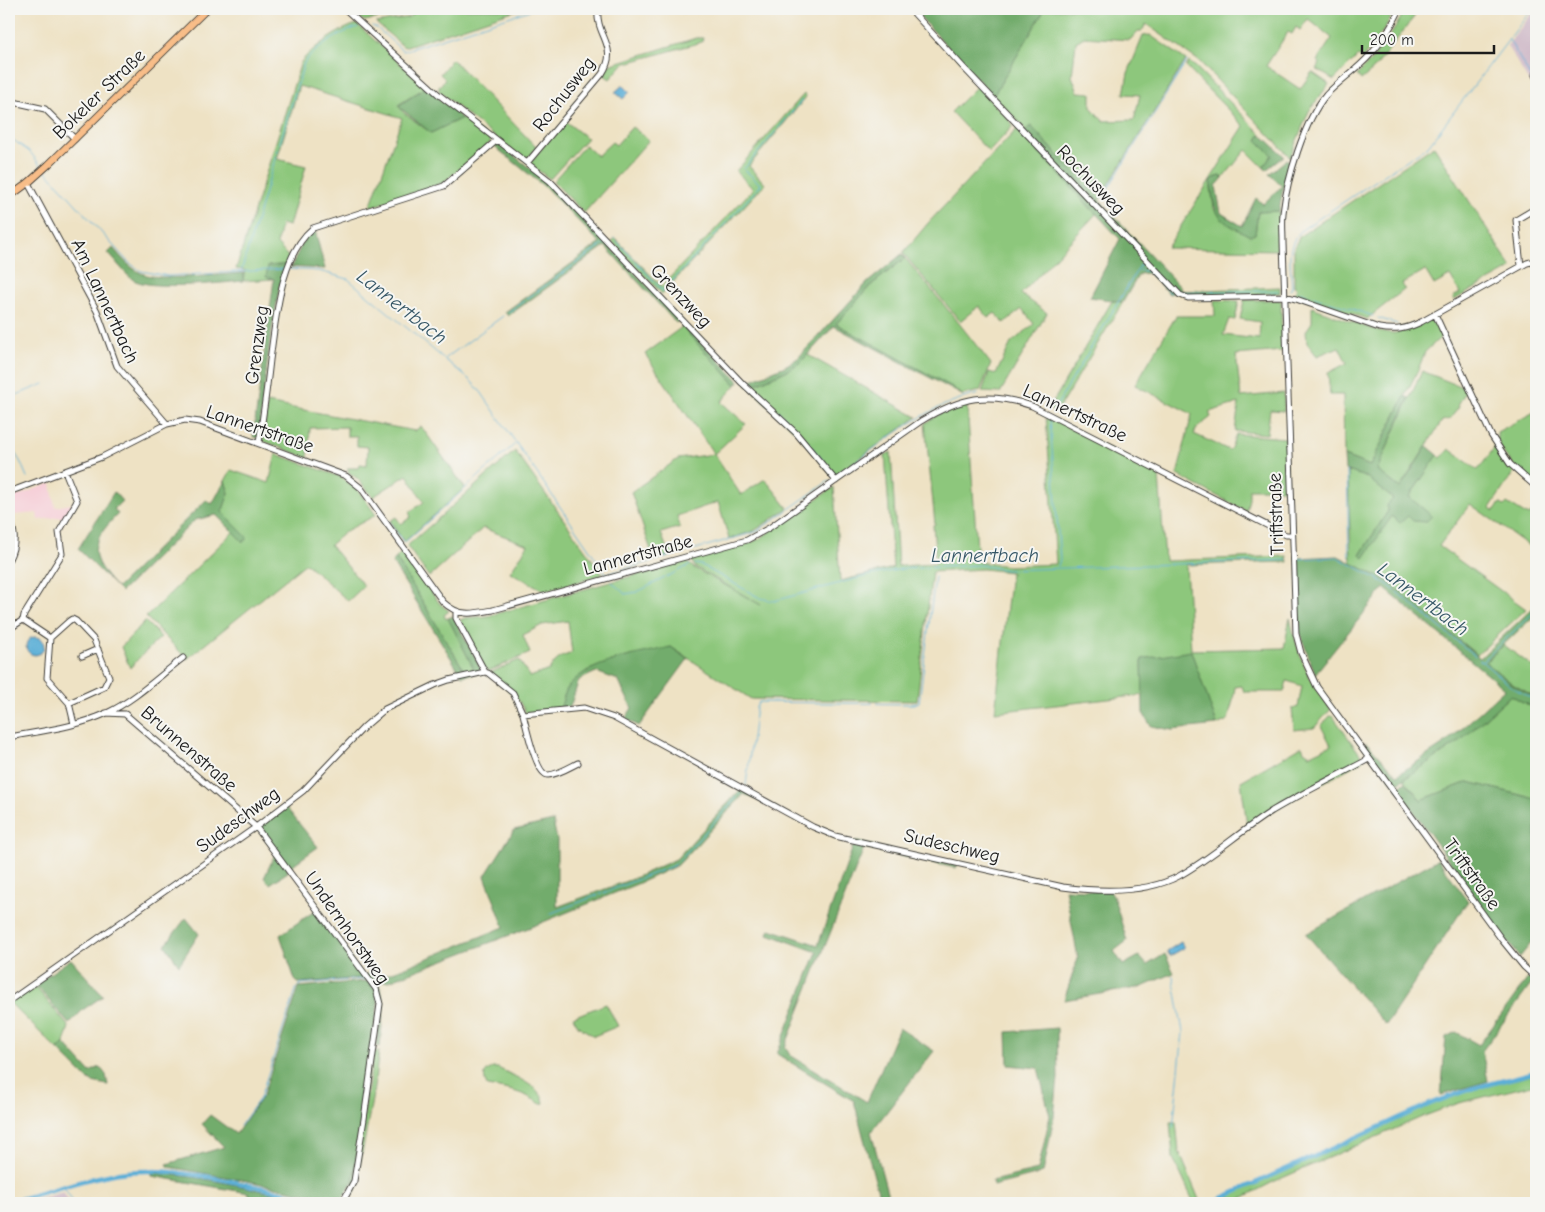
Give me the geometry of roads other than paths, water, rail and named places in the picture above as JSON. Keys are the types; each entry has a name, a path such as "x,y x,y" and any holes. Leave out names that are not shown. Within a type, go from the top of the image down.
{"main road":[{"name":"Bokeler Straße","path":"9,197 48,165 207,9"}],"street":[{"name":"Grenzweg","path":"345,9 438,94 550,181 742,383 796,433 836,481"},
{"name":"Rochusweg","path":"527,163 602,74 608,64 609,54 597,18 598,9"},
{"name":"Rochusweg","path":"910,9 1180,295 1188,298 1284,296 1380,328 1395,330 1411,327 1521,266"},
{"name":"Triftstraße","path":"1400,9 1378,46 1359,66 1331,90 1319,105 1305,133 1287,189 1283,215 1284,296 1296,634 1317,687 1502,940 1524,967 1536,978"},
{"path":"9,101 45,109 75,139"},
{"name":"Grenzweg","path":"259,444 279,297 287,272 305,235 314,228 444,186 497,140"},
{"name":"Am Lannertbach","path":"28,182 97,311 117,366 167,424"},
{"path":"1536,208 1516,220 1521,266 1531,262 1536,267"},
{"path":"1435,314 1491,435 1510,464 1536,487"},
{"name":"Lannertstraße","path":"9,492 102,457 167,424 185,420 200,422 344,475 355,482 437,595 456,612 472,614 747,540 769,528 921,421 940,410 966,400 980,397 999,397 1032,406 1286,535 1292,535"},
{"path":"9,629 23,620 24,615 62,554 59,532 77,501 65,471"},
{"path":"9,515 14,535 14,548 9,559"},
{"path":"456,612 456,618 485,672 513,693 523,714 541,771 544,774 550,775 578,763"},
{"path":"69,703 104,687 109,677 94,640 72,619 50,638 47,678 69,703 74,724"},
{"path":"23,620 50,638"},
{"path":"82,656 98,649"},
{"name":"Brunnenstraße","path":"9,737 74,724 106,713 123,704 183,658"},
{"name":"Sudeschweg","path":"9,1001 256,827 303,791 385,709 435,685 485,672"},
{"name":"Brunnenstraße","path":"123,704 125,714"},
{"name":"Sudeschweg","path":"523,714 584,708 593,710 614,718 835,836 1078,889 1133,889 1147,887 1178,876 1271,812 1369,759"},
{"name":"Brunnenstraße","path":"106,713 125,714 256,827"},
{"name":"Undernhorstweg","path":"256,827 376,990 380,1004 354,1181 343,1201"}],"water":[{"path":"623,85 630,92 623,99 615,92"},
{"path":"35,637 41,640 44,646 41,652 35,655 29,652 26,646 29,640"},
{"path":"1181,942 1184,948 1170,956 1167,951"}],"waterway":[{"path":"372,26 377,28 403,51 533,9"},
{"path":"1290,290 1292,287 1290,256 1293,242 1297,235 1303,229 1428,146 1532,9"},
{"path":"241,272 304,63 314,52 329,41 344,32 358,27"},
{"path":"1509,40 1536,86"},
{"path":"1102,198 1187,61"},
{"path":"614,238 663,291 761,185 744,169 803,99"},
{"name":"Lannertbach","path":"9,137 30,152 41,166"},
{"name":"Lannertbach","path":"46,171 128,262 141,271 168,276 285,269"},
{"path":"507,313 605,243"},
{"path":"1054,410 1142,262"},
{"name":"Lannertbach","path":"289,269 319,271 348,279 471,381 481,392 607,575"},
{"path":"1139,270 1147,271 1171,293"},
{"path":"1182,292 1278,291"},
{"path":"1298,291 1373,316"},
{"path":"446,358 503,316"},
{"path":"1378,318 1397,324"},
{"path":"9,398 44,384"},
{"path":"778,411 799,432 836,476 921,417 958,399 978,394"},
{"path":"1050,420 1060,560 1058,566"},
{"path":"9,444 20,461 27,477"},
{"path":"388,521 404,543 515,444"},
{"path":"1347,471 1349,557"},
{"path":"607,574 756,532 829,481"},
{"name":"Lannertbach","path":"1296,559 1337,557 1387,584 1475,656"},
{"name":"Lannertbach","path":"695,564 701,565 760,598 774,601 866,576 902,569 980,565 1007,570 1287,560"},
{"name":"Lannertbach","path":"612,582 625,594 637,592 690,565"},
{"path":"746,785 756,707 759,702 914,704 919,702 935,577"},
{"path":"1482,662 1536,610"},
{"name":"Lannertbach","path":"1480,660 1512,687 1536,701"},
{"path":"549,914 675,865 741,793"},
{"path":"1173,976 1183,1032 1173,1128"},
{"path":"240,1126 260,1098 297,987 301,984 365,979"},
{"path":"1211,1203 1430,1104 1470,1089 1536,1072"},
{"path":"9,1202 97,1177 146,1171 175,1172 203,1176 329,1203"},
{"path":"64,1187 74,1203"}]}
